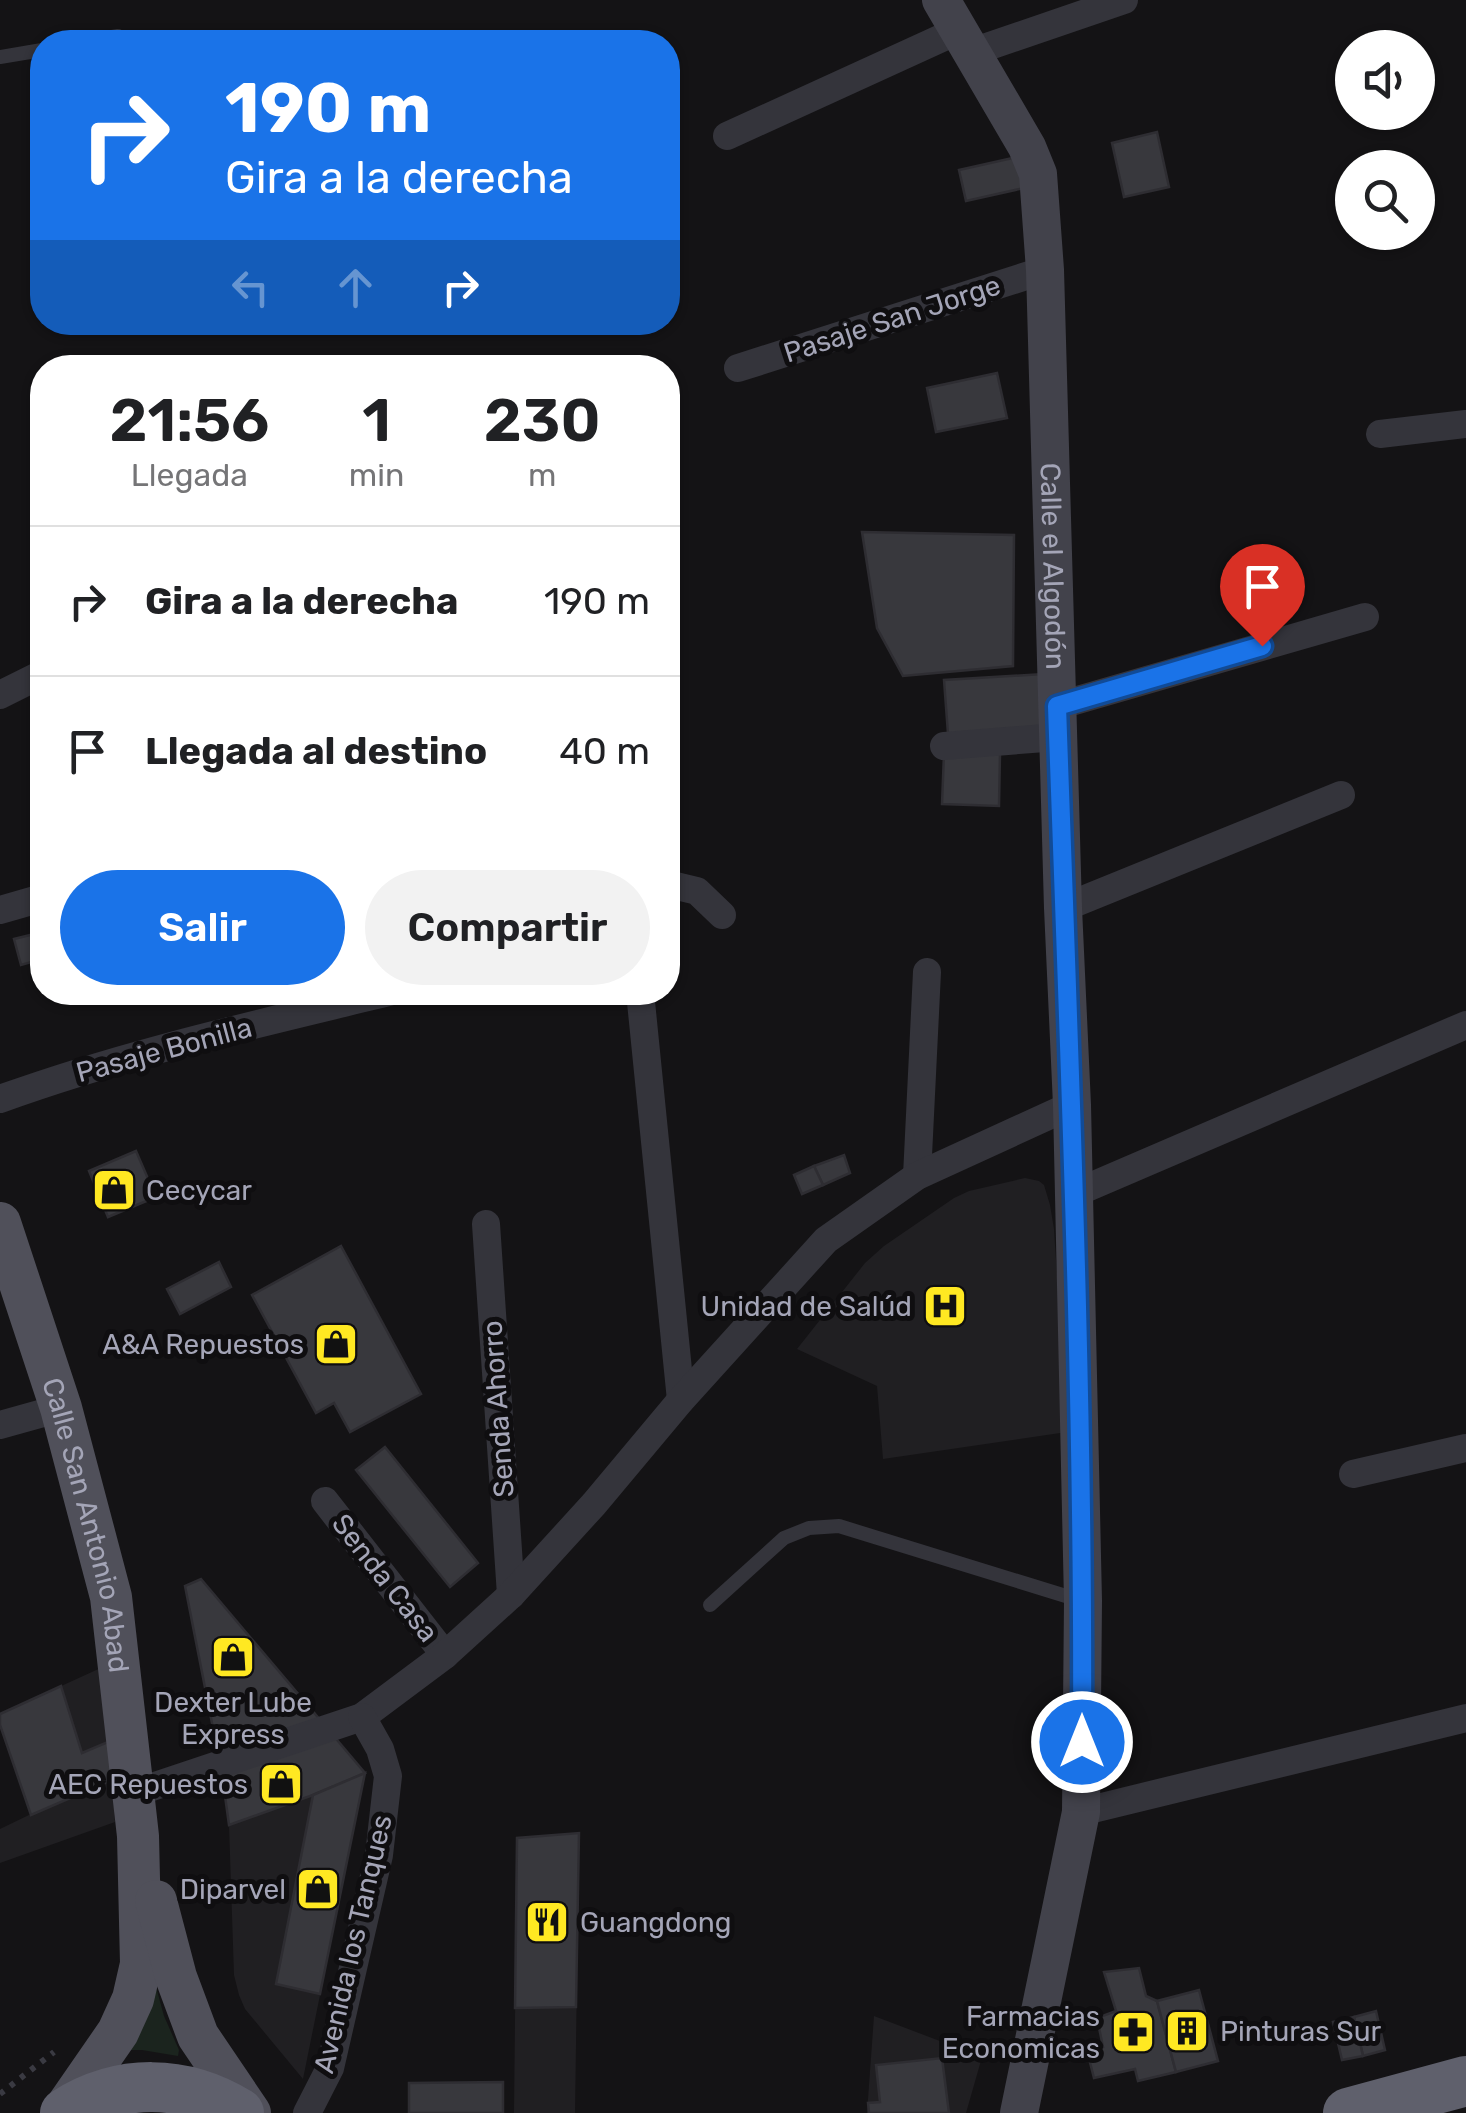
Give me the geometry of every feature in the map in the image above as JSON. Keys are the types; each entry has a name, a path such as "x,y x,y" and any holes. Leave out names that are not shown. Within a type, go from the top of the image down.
{"highway":[{"path":"1348,2113 1466,2081"},
{"path":"63,2113 110,2092 166,2086 203,2095 239,2113"}],"main road":[{"name":"Calle San Antonio Abad","path":"0,1222 60,1408 112,1597 138,1836 141,1964 132,1998 118,2032 63,2113"},
{"name":"Calle San Antonio Abad","path":"138,1836 176,1977 198,2036 250,2113"}],"street":[{"path":"727,136 957,28 1124,0"},
{"name":"Calle el Algodón","path":"957,28 1027,147 1038,174 1045,270 1062,908 1072,1106 1083,1601 1081,1812 1020,2113"},
{"name":"Pasaje San Jorge","path":"738,368 1045,270"},
{"path":"1380,434 1466,424"},
{"path":"944,746 1058,721 1365,616"},
{"path":"0,695 30,680"},
{"path":"1062,908 1341,795"},
{"path":"680,887 697,891 722,915"},
{"path":"0,910 30,901"},
{"path":"916,1176 926,972"},
{"name":"Pasaje Bonilla","path":"0,1099 172,1044 334,1005"},
{"path":"641,1005 681,1400"},
{"path":"1073,1194 1466,1025"},
{"path":"134,1793 362,1717 445,1655 510,1594 826,1240 916,1176 1072,1106"},
{"name":"Senda Ahorro","path":"486,1224 510,1594"},
{"path":"0,1425 60,1408"},
{"path":"1353,1474 1466,1448"},
{"name":"Senda Casa","path":"325,1501 445,1655"},
{"name":"Avenida los Tanques","path":"307,2113 330,2068 379,1854 388,1776 380,1749 362,1717"},
{"path":"1081,1812 1466,1718"}],"lane":[{"path":"0,57 30,52"},
{"path":"710,1605 784,1538 809,1528 839,1526 1083,1601"}],"shaded area":[{"name":"Unidad de Salúd","path":"1025,1178 1044,1185 1054,1229 1067,1432 883,1459 877,1386 797,1349 865,1263 884,1246 954,1198"},
{"path":"201,1579 365,1773 303,2079 245,2009 234,1975 229,1825 185,1587"},
{"path":"105,1666 115,1822 0,1863 0,1829 31,1814 0,1714"},
{"name":"Guangdong","path":"579,1833 575,2113 514,2113 517,1838"},
{"path":"156,1987 179,2050 178,2056 125,2050"},
{"path":"874,2016 982,2057 966,2113 867,2113"}],"building":[{"path":"1157,132 1169,187 1124,197 1112,143"},
{"path":"1017,157 1024,188 966,201 959,170"},
{"path":"997,373 1007,418 936,432 927,388"},
{"path":"862,532 1014,535 1013,666 903,676 877,628"},
{"path":"1043,674 1047,727 948,734 944,680"},
{"path":"944,753 1000,754 999,806 942,804"},
{"path":"30,935 30,962 21,965 14,939"},
{"path":"136,1151 156,1197 108,1217 89,1171"},
{"path":"844,1155 850,1173 823,1185 814,1166"},
{"path":"814,1166 823,1185 802,1194 794,1175"},
{"name":"A&A Repuestos","path":"341,1246 421,1394 350,1432 334,1403 316,1413 252,1295"},
{"path":"219,1262 231,1287 180,1314 167,1289"},
{"path":"385,1447 478,1563 450,1587 356,1470"},
{"name":"Dexter Lube Express","path":"201,1579 332,1734 222,1774 185,1586"},
{"path":"61,1686 82,1753 110,1741 112,1780 31,1815 0,1725 0,1714"},
{"name":"AEC Repuestos","path":"332,1734 365,1773 229,1825 222,1774"},
{"name":"Diparvel","path":"365,1773 320,1994 276,1984 313,1795"},
{"name":"Guangdong","path":"579,1833 576,2007 515,2008 517,1838"},
{"name":"Farmacias Economicas","path":"1139,1968 1146,1996 1157,2001 1176,2072 1138,2081 1135,2069 1094,2078 1087,2051 1103,2047 1097,2018 1116,2011 1104,1972"},
{"name":"Pinturas Sur","path":"1199,1990 1218,2061 1176,2072 1157,2001"},
{"path":"1376,2011 1385,2050 1363,2056 1354,2017"},
{"path":"1354,2017 1363,2056 1342,2060 1333,2022"},
{"path":"942,2058 949,2113 869,2113 868,2103 880,2102 876,2065"},
{"path":"503,2082 503,2113 409,2113 409,2083"}],"place":[{"name":"Cecycar","path":"114,1190"},
{"name":"Unidad de Salúd","path":"945,1306"},
{"name":"A&A Repuestos","path":"336,1344"},
{"name":"Dexter Lube Express","path":"233,1657"},
{"name":"AEC Repuestos","path":"281,1784"},
{"name":"Diparvel","path":"318,1889"},
{"name":"Guangdong","path":"547,1922"},
{"name":"Pinturas Sur","path":"1187,2031"},
{"name":"Farmacias Economicas","path":"1133,2032"}],"route":[{"path":"1082,1742 1083,1601 1072,1106 1057,706 1262,646"}]}
